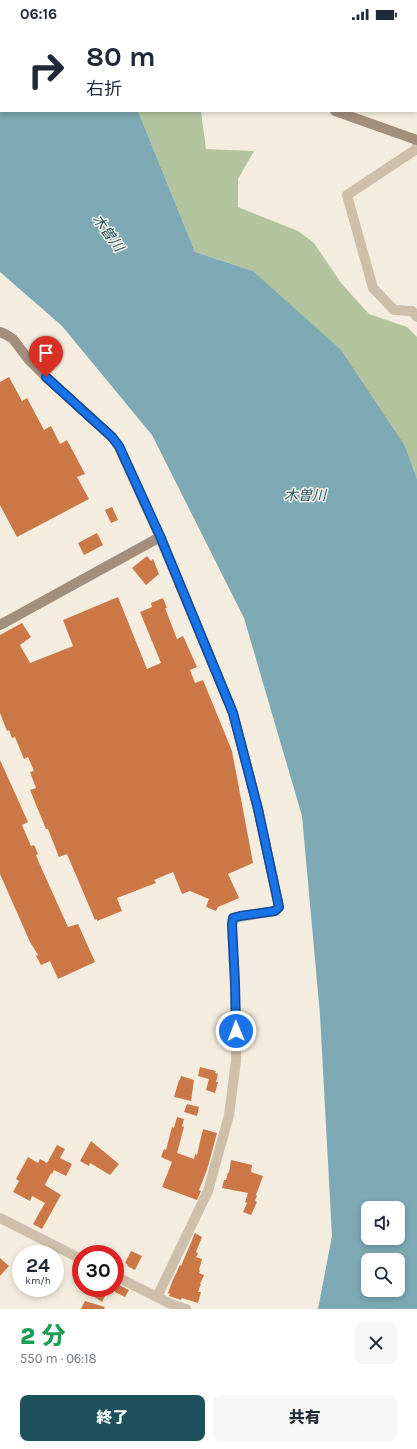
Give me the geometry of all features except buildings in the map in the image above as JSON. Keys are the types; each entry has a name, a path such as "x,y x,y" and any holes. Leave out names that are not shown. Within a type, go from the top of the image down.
{"street":[{"path":"339,112 417,140"},
{"path":"417,146 415,150 347,195 373,288 394,310 412,311 417,316"},
{"path":"0,332 13,339 29,360 112,437 119,446 160,536 233,713 258,809 279,907 275,911 233,918 236,1061 228,1115 208,1191 157,1297"},
{"path":"0,625 160,536"},
{"path":"0,1218 72,1254"},
{"path":"124,1280 157,1297 170,1306 186,1309"}],"green space":[{"path":"138,112 201,112 206,149 254,151 238,179 238,207 298,231 314,243 341,283 369,314 407,327 417,337 417,479 405,446 253,271 195,252"}],"water":[{"name":"木曽川","path":"0,112 138,112 195,252 253,271 341,350 405,446 417,479 417,1309 318,1309 332,1236 320,1015 302,816 244,618 152,435 62,326 0,272"}],"route":[{"path":"46,377 112,437 119,446 160,536 233,713 258,809 279,907 275,911 233,918 236,1031"}]}
